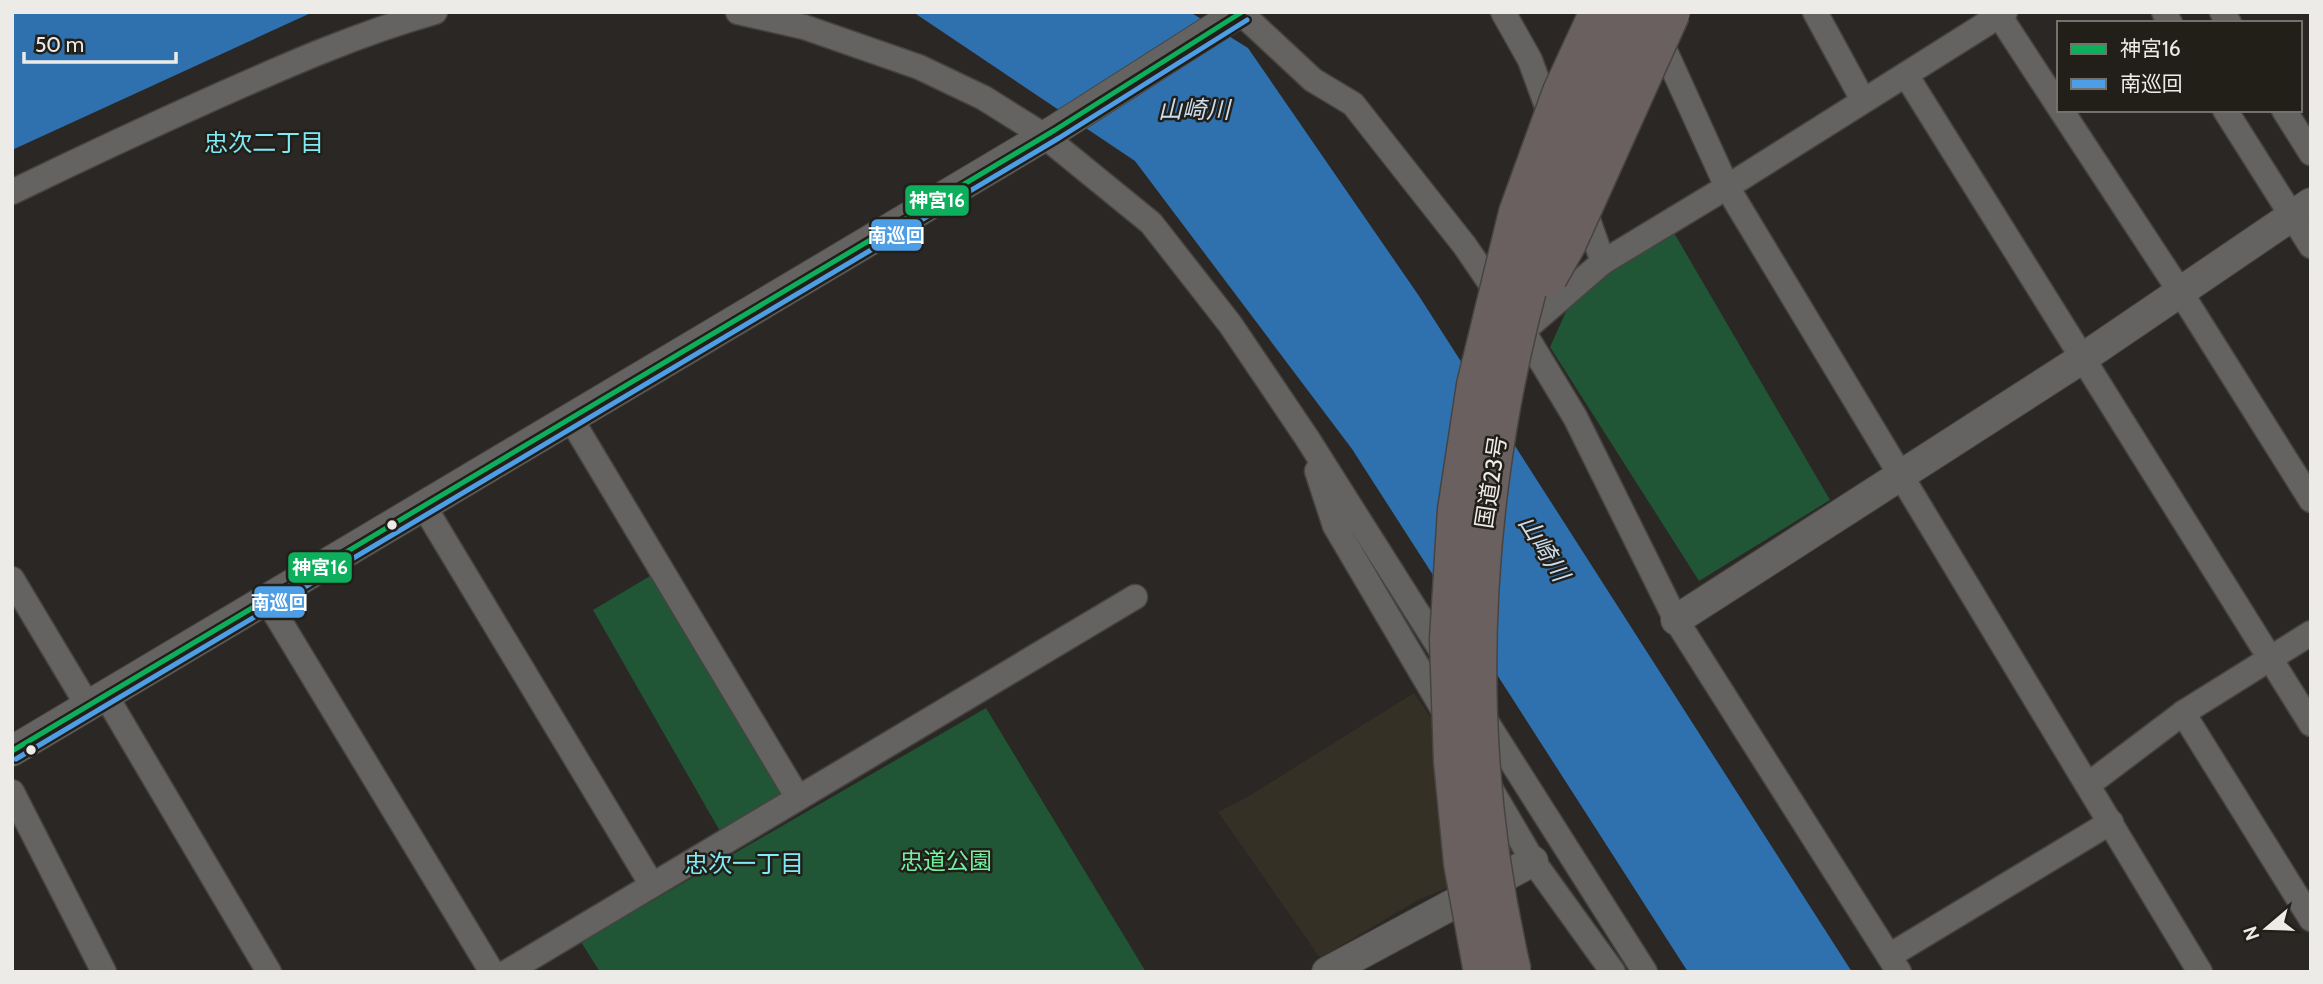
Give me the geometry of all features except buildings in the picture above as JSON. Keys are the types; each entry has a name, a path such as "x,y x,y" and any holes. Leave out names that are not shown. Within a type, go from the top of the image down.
{"highway":[{"name":"国道23号","path":"1483,972 1463,863 1453,761 1449,639 1457,510 1476,385 1518,213 1562,92 1599,12"},
{"name":"国道23号","path":"1512,972 1491,853 1479,748 1477,657 1483,523 1519,334 1556,190 1604,68 1631,12"},
{"path":"1519,334 1567,243 1671,12"}],"street":[{"path":"12,192 316,52 435,12"},
{"path":"738,12 804,27 919,67 984,98 1049,133 1151,223 1230,324 1307,438 1645,972"},
{"path":"1503,12 1530,60 1603,262"},
{"path":"1649,12 1727,187 2200,972"},
{"path":"1815,12 1863,100"},
{"path":"12,751 425,508 1049,133 1238,14 1313,80 1353,104 1465,246 1519,334 1561,392 1676,620 1894,964 2111,822"},
{"path":"1519,334 1603,262 2000,14 2057,104"},
{"path":"1906,75 2311,724"},
{"path":"2062,112 2311,500"},
{"path":"2227,112 2301,209 2311,246"},
{"path":"2285,112 2311,153"},
{"path":"1676,620 1899,474 2084,358 2301,209"},
{"path":"571,419 799,798"},
{"path":"1307,438 1335,526 1533,861 1613,972"},
{"path":"425,508 652,885"},
{"path":"12,579 97,701 269,972"},
{"path":"507,972 1135,597"},
{"path":"267,600 492,972"},
{"path":"2089,784 2183,713 2311,633"},
{"path":"2183,713 2311,919"},
{"path":"12,792 104,972"},
{"path":"1327,972 1533,861"}],"shaded area":[{"path":"1414,693 1521,847 1515,860 1418,900 1320,958 1218,812 1249,796"}],"green space":[{"path":"1670,226 1830,500 1699,581 1550,347 1573,296"},
{"path":"655,573 788,793 721,833 593,610"},
{"name":"忠道公園","path":"986,708 1146,972 600,972 581,942"}],"water":[{"path":"12,12 313,12 12,150"},
{"name":"山崎川","path":"913,12 1190,12 1248,48 1419,296 1852,972 1688,972 1352,449 1135,161"}],"transit line":[{"name":"神宮16","path":"12,751 1055,130 1242,12"},
{"name":"南巡回","path":"16,759 1059,138 1247,20"}],"district":[{"name":"忠次二丁目","path":"264,142"},
{"name":"忠次一丁目","path":"744,863"}]}
